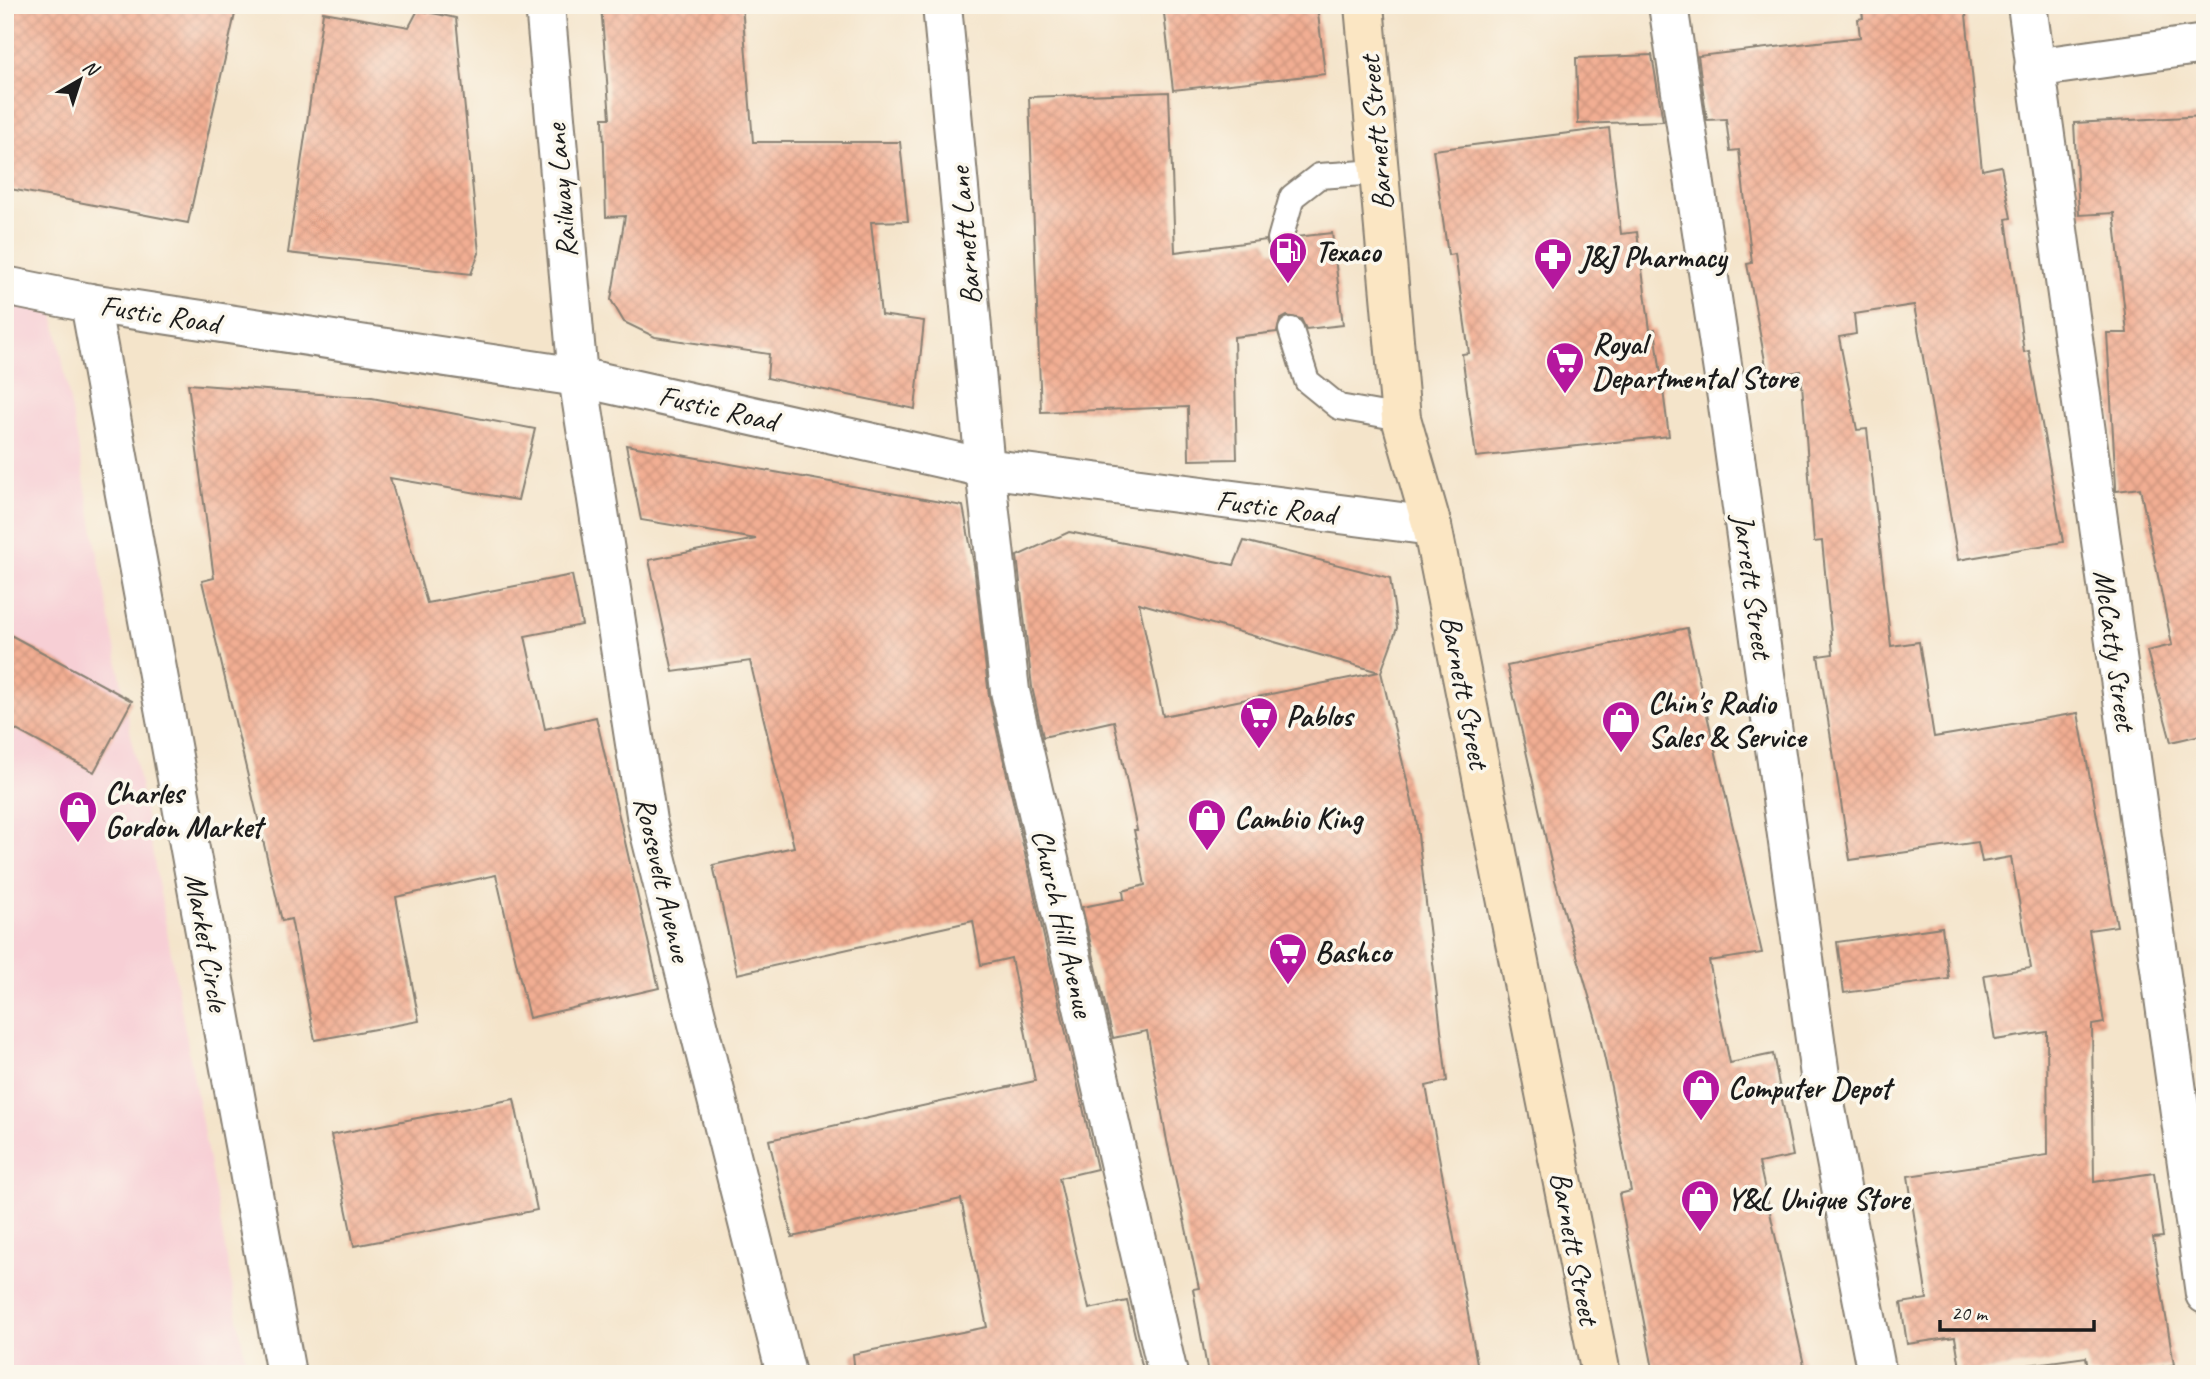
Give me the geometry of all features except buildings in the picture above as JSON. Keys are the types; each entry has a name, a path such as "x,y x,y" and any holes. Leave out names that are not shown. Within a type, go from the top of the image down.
{"main road":[{"name":"Barnett Street","path":"1364,5 1401,418 1432,526 1601,1374"}],"street":[{"name":"Railway Lane","path":"545,5 578,377"},
{"name":"Barnett Lane","path":"942,5 985,468"},
{"name":"Jarrett Street","path":"1668,5 1727,398 1821,1083 1877,1374"},
{"name":"McCatty Street","path":"2027,5 2205,1294"},
{"path":"2034,68 2205,44"},
{"name":"Fustic Road","path":"5,286 90,303 578,377 985,468 1432,526"},
{"name":"Market Circle","path":"90,303 286,1374"},
{"name":"Roosevelt Avenue","path":"578,377 647,821 786,1374"},
{"name":"Church Hill Avenue","path":"985,468 1010,691 1168,1374"}],"lane":[{"path":"1280,239 1292,197 1319,176 1379,172"},
{"path":"1291,330 1307,381 1339,407 1401,418"}],"shaded area":[{"name":"Charles Gordon Market","path":"5,302 54,314 248,1374 5,1374"}],"place":[{"name":"Texaco","path":"1288,285"},
{"name":"J&J Pharmacy","path":"1553,291"},
{"name":"Royal Departmental Store","path":"1565,395"},
{"name":"Pablos","path":"1259,750"},
{"name":"Chin's Radio Sales & Service","path":"1621,754"},
{"name":"Charles Gordon Market","path":"78,844"},
{"name":"Cambio King","path":"1207,852"},
{"name":"Bashco","path":"1288,986"},
{"name":"Computer Depot","path":"1701,1122"},
{"name":"Y&L Unique Store","path":"1700,1233"}]}
